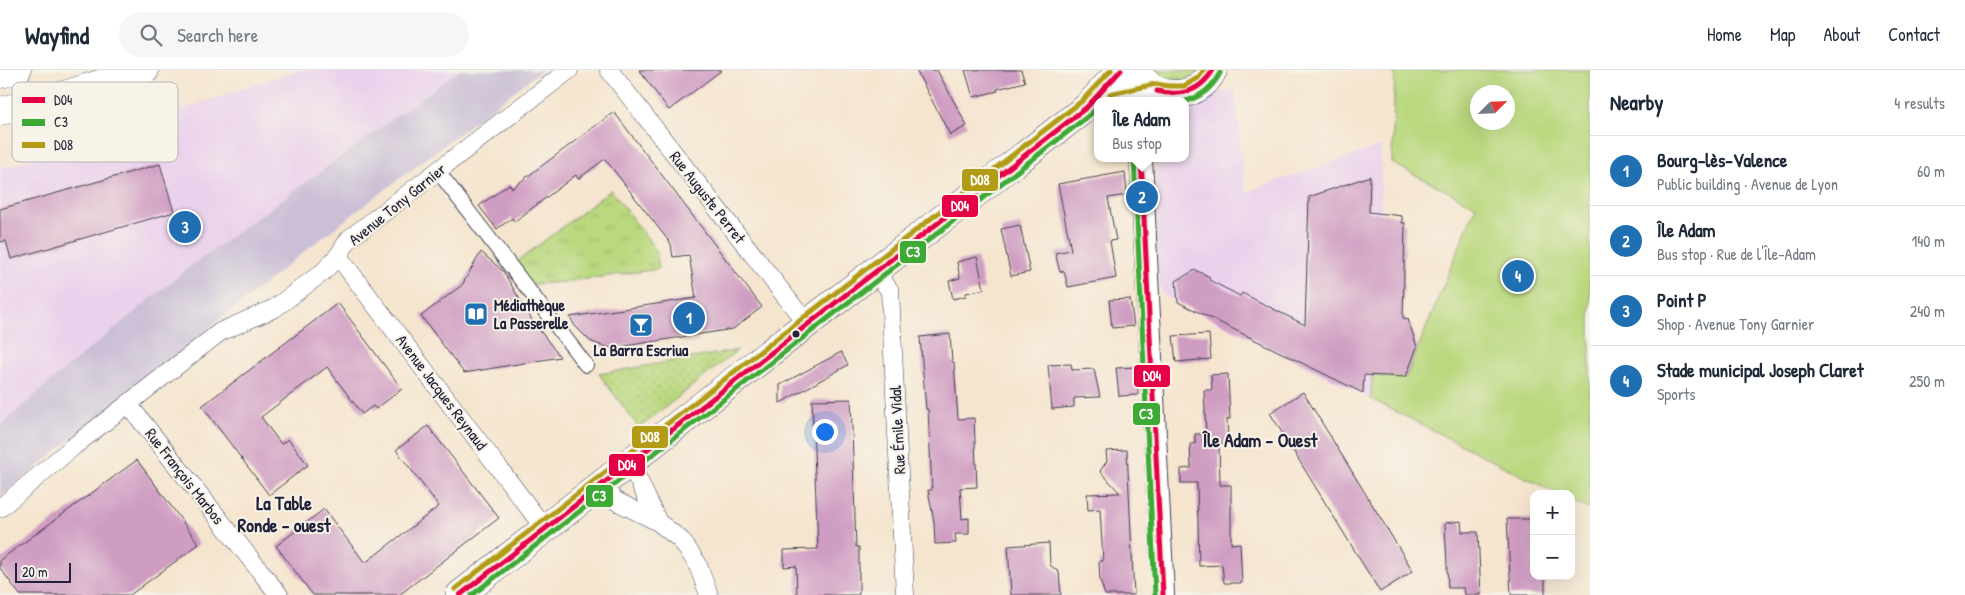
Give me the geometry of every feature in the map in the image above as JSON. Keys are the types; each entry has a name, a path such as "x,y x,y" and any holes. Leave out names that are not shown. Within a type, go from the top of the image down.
{"main road":[{"path":"0,74 17,70"},
{"path":"105,82 145,70"},
{"path":"1104,97 1121,70"},
{"path":"1127,97 1155,90 1186,93 1199,87 1211,76 1213,70"},
{"path":"460,595 875,270 1094,108"}],"street":[{"name":"Avenue Tony Garnier","path":"0,508 74,446 220,332 274,308 323,272 338,256 349,239 569,70"},
{"name":"Rue Auguste Perret","path":"608,70 807,324"},
{"path":"1141,162 1163,595"},
{"path":"437,170 586,365"},
{"name":"Avenue Jacques Reynaud","path":"338,256 545,529"},
{"name":"Rue Émile Vidal","path":"875,270 890,291 904,595"},
{"name":"Rue François Marbos","path":"128,404 278,595"},
{"path":"627,464 638,480 658,522"},
{"path":"591,492 616,501 658,522 681,540 697,563 708,595"}],"shaded area":[{"path":"298,70 460,70 187,269 59,374 0,426 0,242 6,241 11,258 174,212 160,164 0,209 0,169 22,162 178,162 178,111"},
{"path":"460,70 542,70 310,247 0,497 0,426 59,374 187,269"},
{"path":"1235,90 1245,192 1381,146 1381,214 1371,399 1165,296 1158,282 1156,162 1189,162 1189,109 1218,92"}],"green space":[{"path":"1154,70 1201,70 1183,79 1171,80 1165,79"},
{"path":"1395,70 1590,70 1590,510 1575,503 1575,490 1550,490 1371,399 1372,376 1406,377 1476,206 1392,163"},
{"path":"611,190 656,250 659,269 564,282 524,285 510,267"},
{"path":"738,350 639,428 599,374"}],"building":[{"path":"639,70 722,70 669,110"},
{"path":"916,70 937,70 967,126 950,135"},
{"path":"965,70 1021,70 1025,82 973,97"},
{"path":"614,112 762,307 733,329 612,348 590,341 575,326 570,317 696,298 689,255 673,257 671,244 605,159 578,179 576,175 514,222 512,218 497,229 479,206 509,184 512,188"},
{"path":"160,164 174,212 11,259 6,241 0,242 0,209"},
{"path":"1125,172 1127,195 1108,198 1116,240 1110,241 1116,278 1068,287 1064,271 1060,272 1055,253 1071,250 1058,184"},
{"path":"1370,176 1369,212 1402,216 1402,223 1405,223 1403,318 1408,319 1417,347 1406,377 1364,375 1363,393 1178,302 1176,281 1195,270 1210,277 1209,280 1240,296 1242,293 1305,325 1309,197"},
{"path":"1020,225 1030,272 1011,276 1001,229"},
{"name":"Médiathèque La Passerelle","path":"481,252 503,271 532,320 560,357 464,373 421,316 462,285"},
{"path":"977,257 984,289 966,293 966,296 953,299 949,281 960,278 957,262"},
{"path":"1130,299 1134,326 1112,328 1109,300"},
{"path":"338,303 402,389 376,409 373,406 362,414 327,367 261,417 281,444 288,439 308,465 269,495 202,406"},
{"path":"950,334 958,419 974,418 977,487 960,488 962,519 969,518 969,534 955,534 956,543 935,544 934,522 928,490 932,490 928,409 926,409 920,337"},
{"path":"1209,334 1211,359 1176,362 1173,336"},
{"path":"841,352 848,365 780,403 780,385"},
{"path":"1071,364 1072,370 1094,369 1100,397 1074,398 1074,407 1052,409 1048,365"},
{"path":"1137,367 1138,395 1119,396 1116,368"},
{"path":"1228,374 1230,419 1227,419 1228,444 1219,444 1220,485 1231,485 1231,544 1240,543 1242,583 1224,583 1222,565 1199,566 1197,483 1181,483 1181,469 1191,468 1190,444 1195,444 1195,434 1206,434 1204,390 1212,390 1211,375"},
{"path":"1303,392 1413,571 1380,592 1270,413"},
{"path":"851,399 856,547 859,547 859,594 797,595 796,566 784,567 784,550 818,549 812,400"},
{"path":"428,426 499,518 399,595 313,595 276,546 324,509 365,563 439,506 396,450"},
{"path":"1127,450 1134,595 1105,595 1100,580 1099,561 1103,561 1100,509 1088,510 1087,494 1120,493 1100,471 1107,461 1106,451"},
{"path":"137,460 199,544 130,595 20,595 0,568 0,560"},
{"path":"1507,519 1530,519 1530,580 1545,580 1545,595 1511,595"},
{"path":"1461,521 1462,532 1478,532 1481,595 1465,595 1464,588 1448,588 1445,523"},
{"path":"1049,543 1050,565 1059,572 1061,595 1011,595 1008,546"}],"transit line":[{"name":"D08","path":"455,589 1082,101 1111,70"},
{"name":"D04","path":"1096,97 1121,70"},
{"name":"D08","path":"1110,94 1156,84 1184,86 1198,78 1204,70"},
{"name":"D04","path":"1157,91 1166,93 1189,91 1202,83 1213,70"},
{"name":"C3","path":"1189,100 1206,91 1220,73"},
{"name":"D04","path":"460,595 1087,107 1094,99"},
{"name":"C3","path":"472,595 1094,111"},
{"name":"C3","path":"1134,162 1155,595"},
{"name":"D04","path":"1141,162 1163,595"}],"place":[{"name":"Île Adam","path":"1142,197"},
{"name":"Point P","path":"185,227"},
{"name":"Stade municipal Joseph Claret","path":"1518,276"},
{"name":"Médiathèque La Passerelle","path":"476,314"},
{"name":"Bourg-lès-Valence","path":"689,318"},
{"name":"La Barra Escriua","path":"641,325"}],"district":[{"name":"Île Adam - Ouest","path":"1260,440"},
{"name":"La Table Ronde - ouest","path":"284,514"}]}
